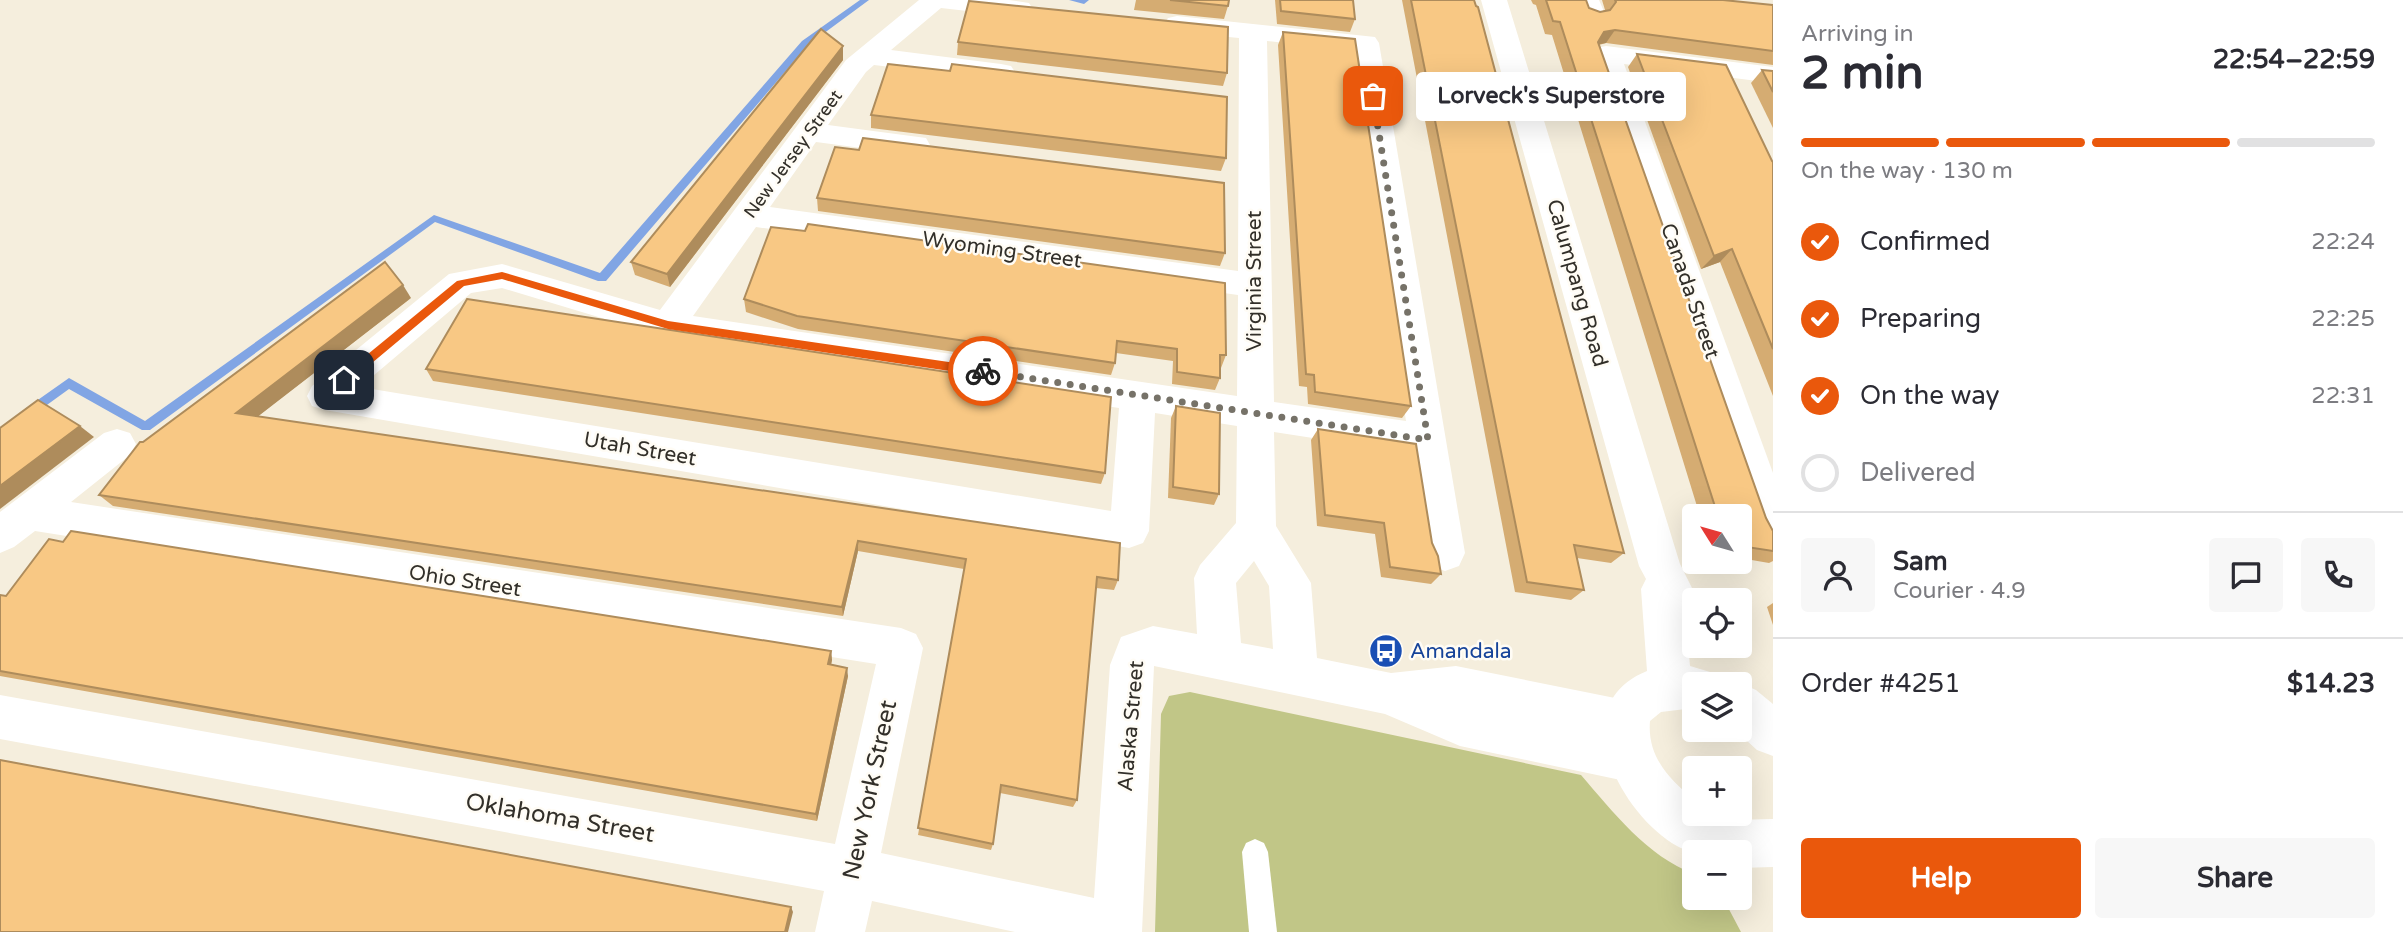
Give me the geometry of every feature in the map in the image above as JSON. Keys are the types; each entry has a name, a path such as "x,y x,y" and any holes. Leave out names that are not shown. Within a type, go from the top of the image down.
{"street":[{"path":"935,0 1045,11"},
{"name":"New Jersey Street","path":"668,325 856,66 935,0"},
{"name":"Calumpang Road","path":"1494,0 1660,566 1682,685"},
{"path":"1156,22 1364,43 1445,553"},
{"name":"Virginia Street","path":"1253,32 1240,101 1241,186 1254,285 1256,529"},
{"name":"Canada Street","path":"1773,75 1733,82 1606,54 1773,528"},
{"path":"868,56 1033,76"},
{"path":"810,132 944,149"},
{"name":"Wyoming Street","path":"749,215 1254,285"},
{"name":"Utah Street","path":"668,325 502,276 461,283 325,396 1129,531 1138,394"},
{"path":"668,325 1428,440"},
{"path":"14,524 117,444"},
{"name":"Ohio Street","path":"14,524 901,648"},
{"path":"1220,660 1215,578 1256,529 1290,583 1296,675"},
{"name":"Calumpang Road","path":"1660,566 1682,612"},
{"name":"Alaska Street","path":"1117,931 1132,666 1136,651 1153,646 1388,693 1460,724 1628,740"},
{"name":"New York Street","path":"840,932 901,648"},
{"path":"1682,685 1648,691 1633,703 1628,740 1651,793 1684,823 1724,842 1769,852"},
{"path":"1752,716 1773,734"},
{"name":"Oklahoma Street","path":"0,717 853,872 1117,931"}],"lane":[{"path":"1255,852 1264,932"}],"green space":[{"path":"1190,692 1581,775 1618,818 1646,845 1682,868 1682,910 1729,910 1741,932 1155,932 1161,714 1169,696"}],"building":[{"path":"1170,0 1229,0 1228,6"},
{"path":"1280,0 1353,0 1355,19 1281,11"},
{"path":"1411,0 1474,0 1478,7 1624,553 1574,545 1584,590 1527,582"},
{"path":"1546,0 1586,0 1589,8 1600,12 1610,10 1615,0 1723,0 1773,5 1773,51 1615,30 1604,32 1598,42 1766,518 1773,531 1773,551 1752,548 1752,504 1714,504 1560,22 1553,21"},
{"path":"969,1 1228,27 1227,73 958,42"},
{"path":"821,29 843,46 667,274 631,262"},
{"path":"1283,32 1355,39 1411,406 1315,392 1314,375 1306,374"},
{"path":"1637,54 1726,65 1773,162 1773,349 1732,249 1714,256"},
{"path":"888,64 950,71 952,64 1227,97 1226,158 871,115"},
{"path":"1762,70 1773,71 1773,92"},
{"path":"863,138 1224,183 1225,253 817,198 835,147 859,150"},
{"path":"808,224 1225,283 1226,355 1220,355 1220,378 1177,372 1177,349 1117,341 1115,363 797,316 744,299 771,227 805,231"},
{"path":"385,262 403,285 236,413 1120,543 1118,580 1097,577 1077,800 1001,785 993,844 918,828 966,559 858,541 842,607 99,495 140,442"},
{"path":"467,299 1111,397 1105,473 426,369"},
{"path":"38,400 80,426 0,486 0,428"},
{"path":"1176,406 1220,413 1219,494 1173,487"},
{"path":"1318,429 1416,444 1432,543 1438,556 1441,574 1390,567 1384,523 1325,515"},
{"path":"71,531 831,651 828,664 847,668 816,814 0,671 0,595 6,596 49,539 63,542"},
{"path":"0,760 791,907 785,932 0,932"}],"waterway":[{"path":"29,412 69,383 146,427 434,218 602,278 805,43 865,0"},
{"path":"1073,0 1085,0"}],"way so far":[{"path":"983,371 1428,440 1373,96"}],"place":[{"name":"Lorveck's Superstore","path":"1373,96"},
{"name":"Amandala","path":"1386,651"}],"route":[{"path":"344,380 461,283 502,276 668,325 983,371"}]}
